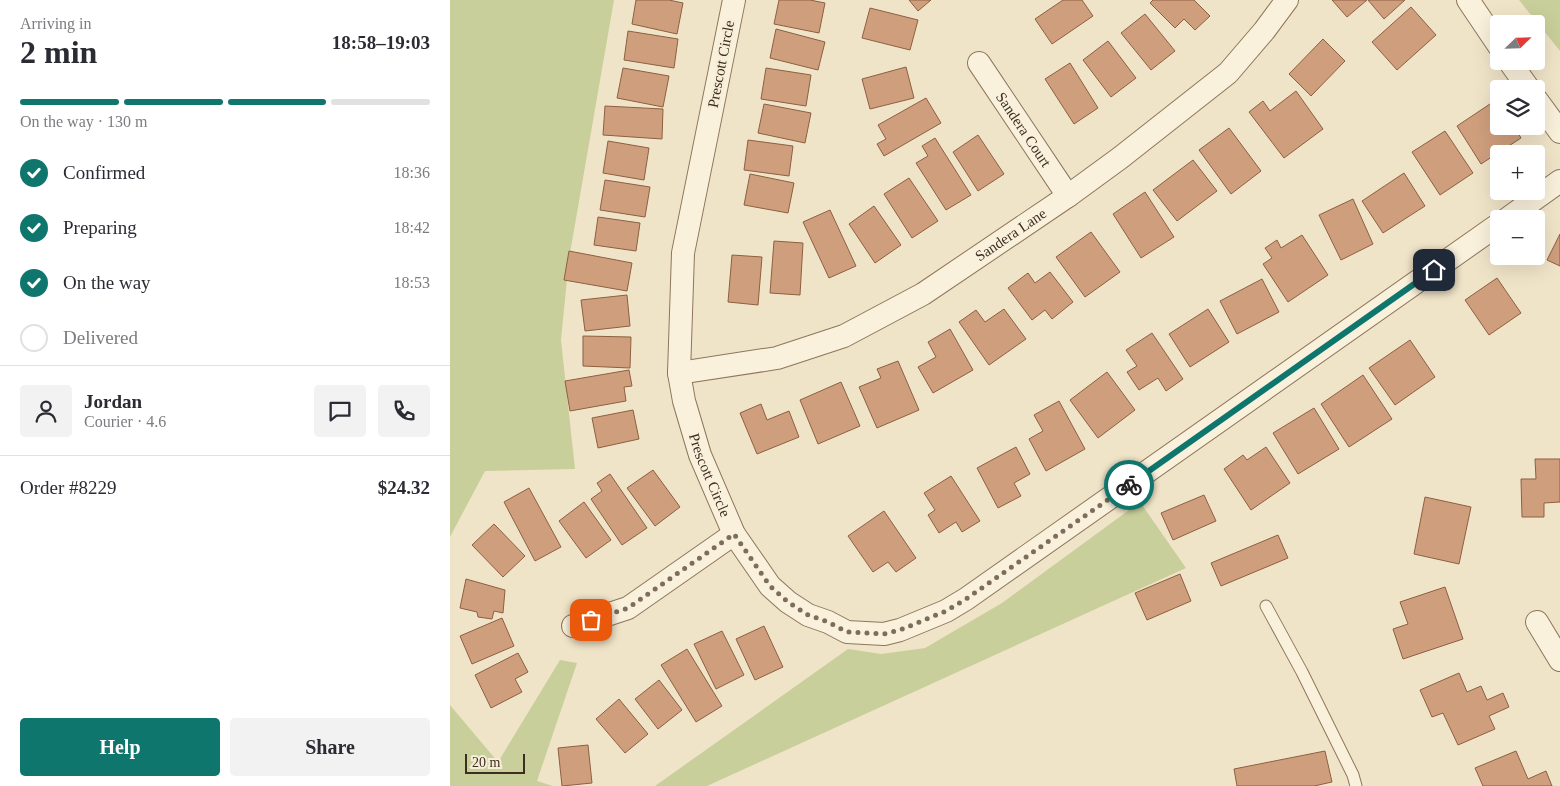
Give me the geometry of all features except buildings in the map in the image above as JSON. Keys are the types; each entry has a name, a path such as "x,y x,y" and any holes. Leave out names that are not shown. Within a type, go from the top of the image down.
{"street":[{"name":"Prescott Circle","path":"734,0 683,253 679,373 684,401 700,455 734,534 770,586 788,602 808,615 828,622 847,632 884,634 900,630 946,611 966,599 1490,230"},
{"name":"Sandera Lane","path":"679,373 777,358 844,336 923,294 1068,196 1120,158 1228,73 1264,31 1287,0"},
{"path":"1468,0 1490,33"},
{"name":"Sandera Court","path":"979,64 1068,196"},
{"path":"1545,111 1560,132"},
{"path":"1520,210 1560,181"},
{"path":"573,626 628,608 734,534"},
{"path":"1536,622 1560,660"}],"lane":[{"path":"1266,606 1302,672 1353,775 1356,786"}],"green space":[{"path":"450,0 614,0 569,259 561,340 575,469 485,471 450,537"},
{"path":"1519,0 1560,0 1560,51 1545,32 1545,15 1531,15"},
{"path":"1140,502 1186,568 707,786 655,786 848,649 881,654 925,648 1002,603"},
{"path":"560,660 577,663 537,781 553,786 450,786 450,705 498,762"}],"way so far":[{"path":"591,620 628,608 734,534 770,586 788,602 808,615 828,622 847,632 884,634 900,630 946,611 966,599 1129,485"}],"route":[{"path":"1129,485 1434,270"}]}
